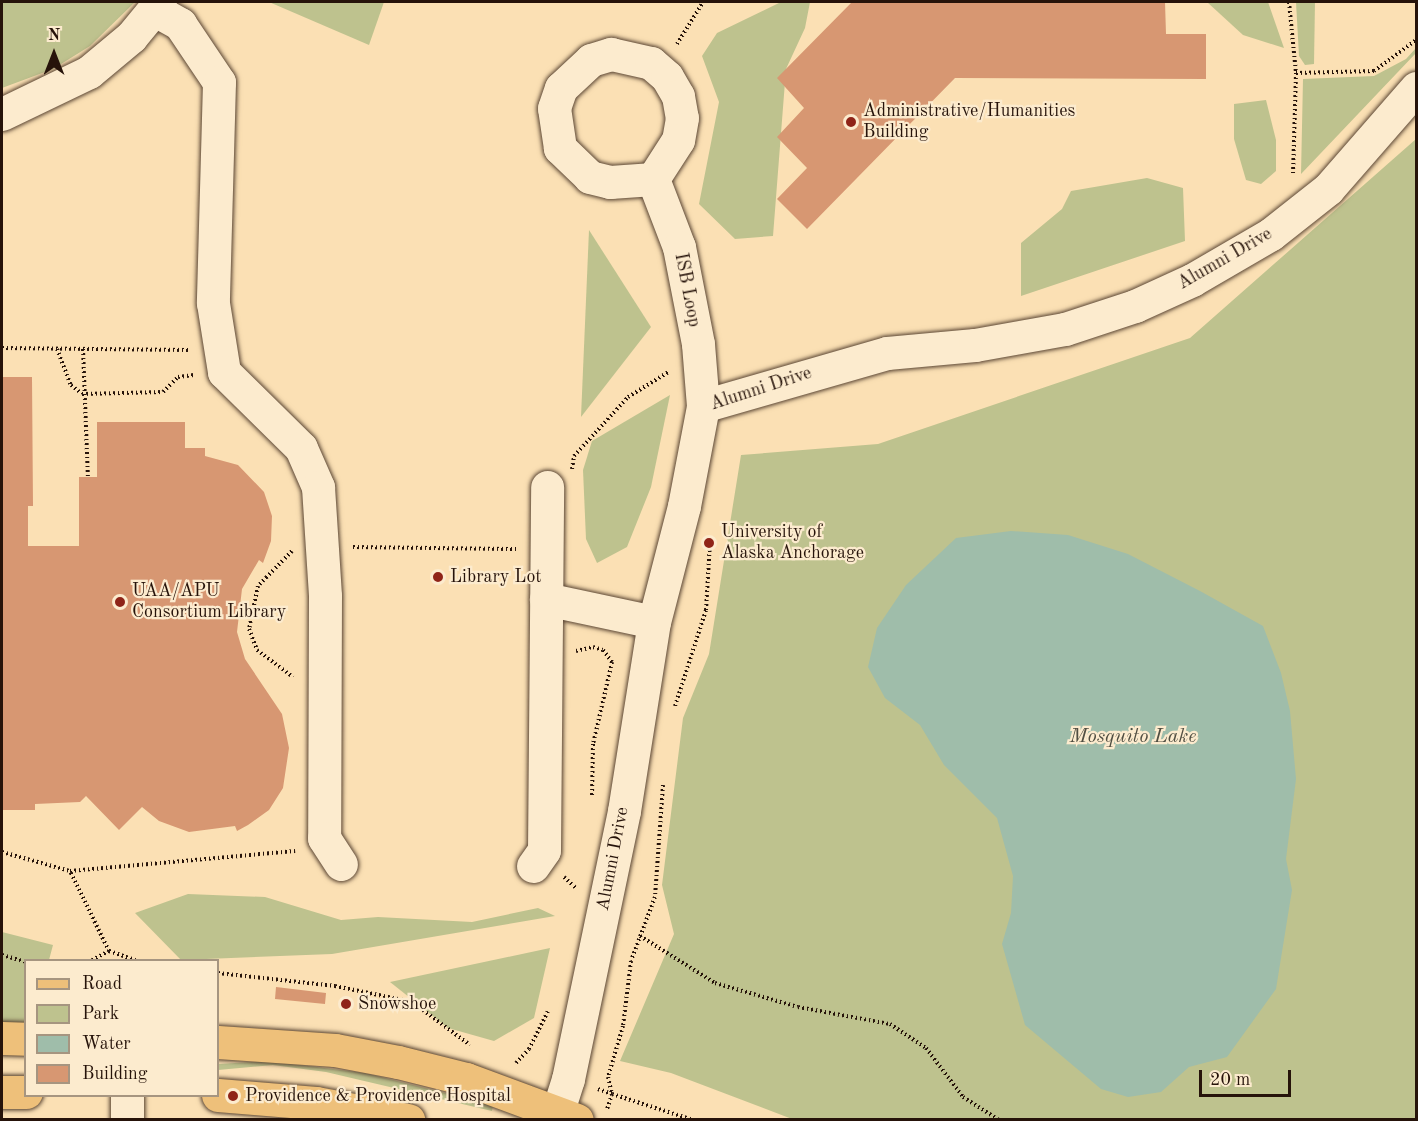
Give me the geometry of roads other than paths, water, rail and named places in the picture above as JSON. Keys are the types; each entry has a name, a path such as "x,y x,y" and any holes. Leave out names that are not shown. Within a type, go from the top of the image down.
{"main road":[{"path":"2,1038 24,1039"},
{"path":"219,1042 335,1050 398,1062 466,1079 563,1117"},
{"path":"2,1092 24,1092"},
{"path":"219,1095 316,1103 408,1119"}],"street":[{"path":"2,114 88,72 157,6 180,24 219,82 213,303 224,372 301,448 318,487 323,549 324,838 341,864"},
{"name":"Alumni Drive","path":"563,1117 568,1079 624,811 654,622 684,506 703,406 887,352 975,345 1065,329 1145,302 1271,234 1328,189 1416,88"},
{"name":"ISB Loop","path":"653,179 680,247 698,344 703,406"},
{"path":"533,866 544,850 547,532 559,482"},
{"path":"546,599 654,622"},
{"path":"127,1097 128,1119"}],"water":[{"name":"Mosquito Lake","path":"1011,531 1068,535 1128,554 1200,591 1263,626 1281,673 1290,711 1296,779 1286,859 1292,890 1276,989 1227,1057 1189,1067 1161,1092 1128,1097 1101,1089 1025,1025 1002,944 1011,913 1013,876 997,818 944,765 920,725 885,698 868,667 877,628 906,585 956,538"}],"place":[{"name":"Administrative/Humanities Building","path":"851,122"},
{"name":"University of Alaska Anchorage","path":"709,543"},
{"name":"Library Lot","path":"438,577"},
{"name":"UAA/APU Consortium Library","path":"120,602"},
{"name":"Snowshoe","path":"346,1004"},
{"name":"Providence & Providence Hospital","path":"233,1096"}]}
